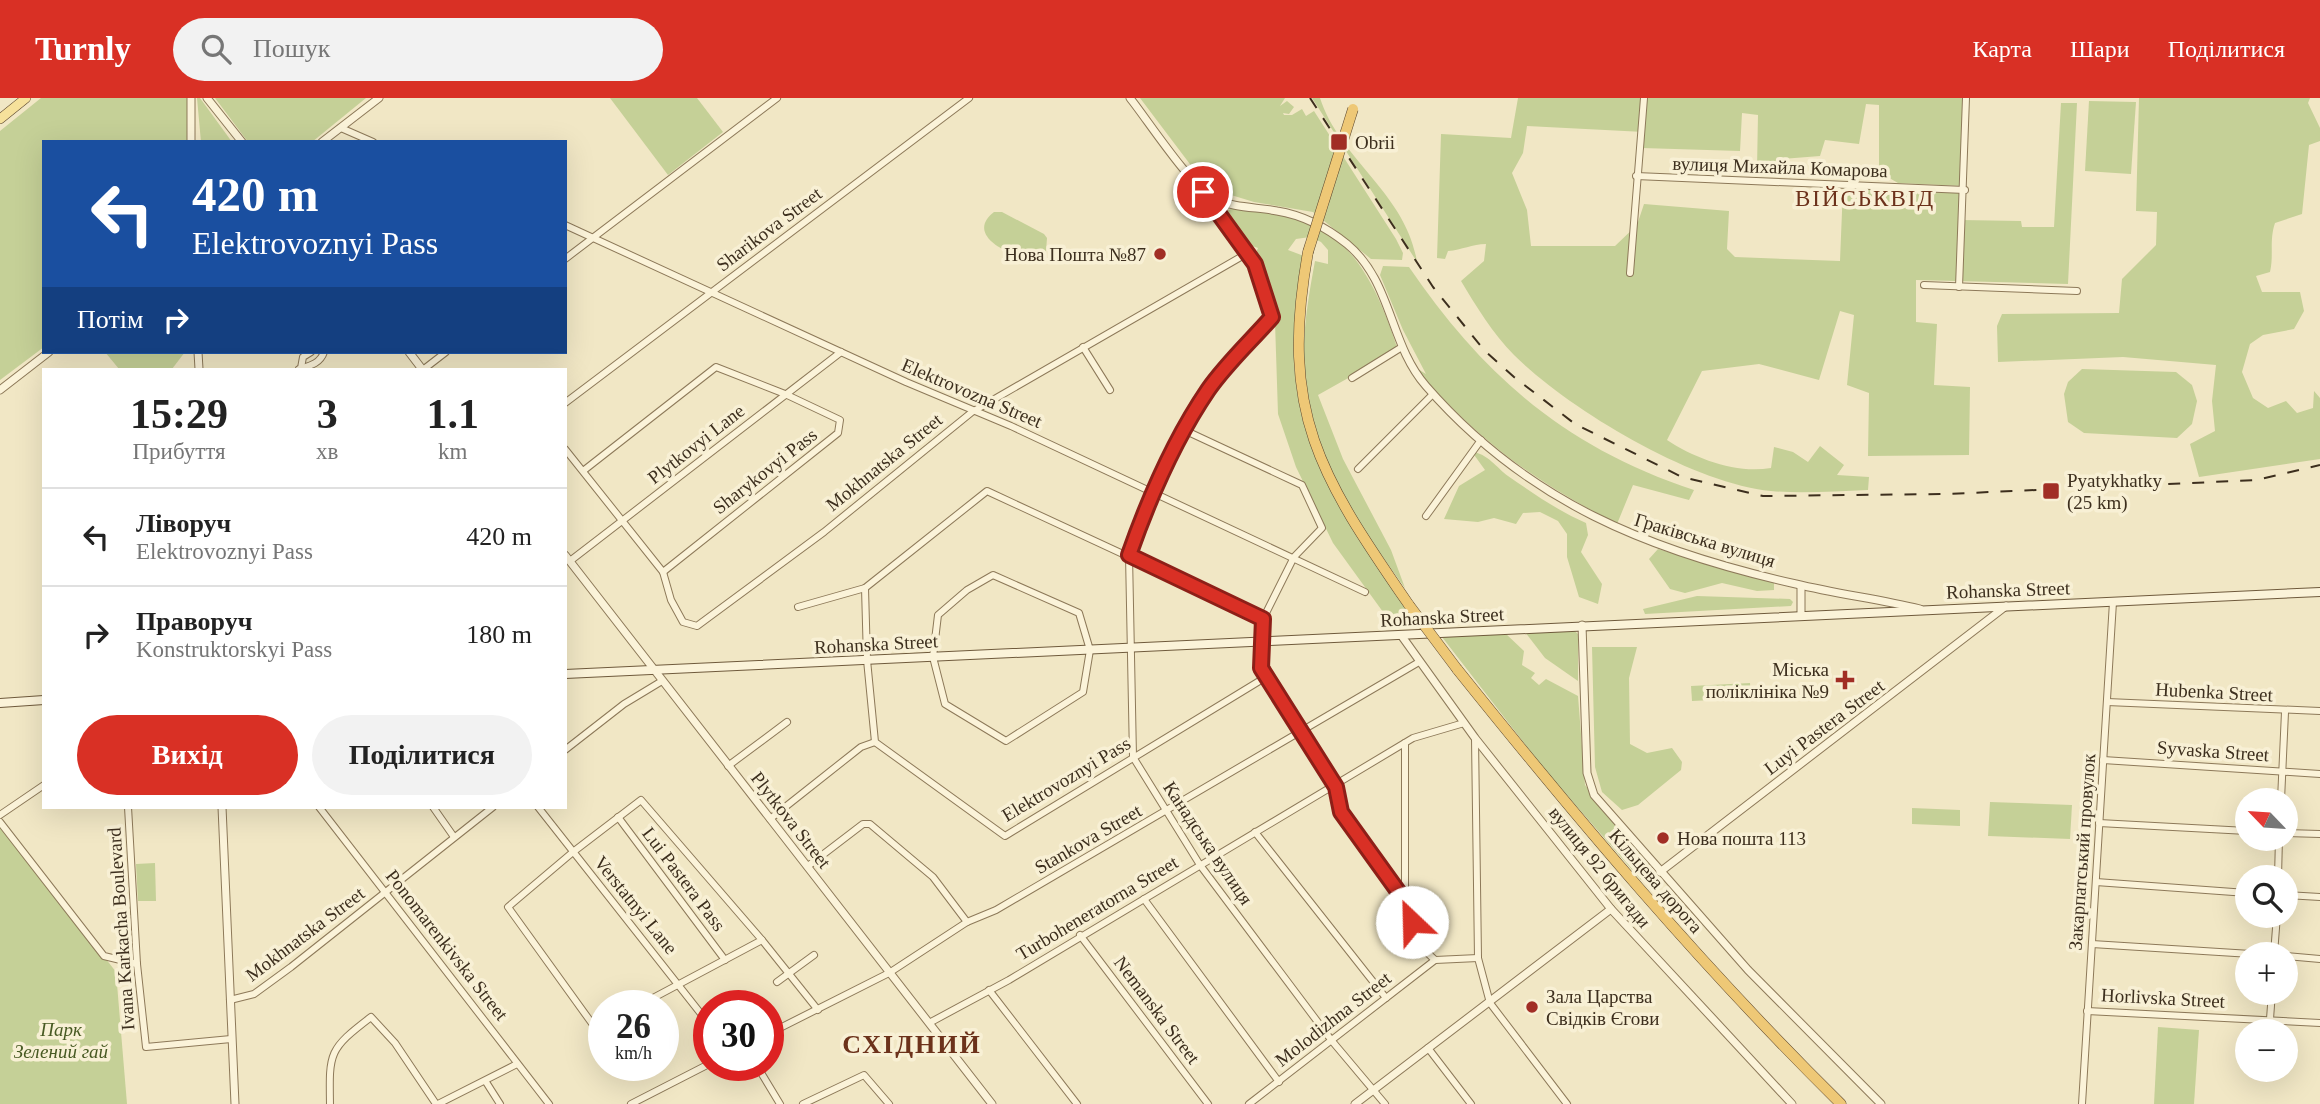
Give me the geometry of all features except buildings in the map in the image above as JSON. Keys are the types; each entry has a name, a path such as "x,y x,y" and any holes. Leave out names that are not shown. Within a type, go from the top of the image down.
{"highway":[{"name":"Кільцева дорога","path":"1357,98 1308,252 1301,291 1298,355 1300,382 1312,435 1343,508 1409,605 1457,669 1616,864 1747,1009 1841,1104"}],"main road":[{"path":"0,119 26,98"},
{"name":"Rohanska Street","path":"567,674 2320,592"},
{"path":"0,703 42,700"}],"street":[{"path":"191,98 191,140"},
{"path":"207,98 240,140"},
{"path":"325,140 379,98"},
{"path":"567,257 777,98"},
{"name":"Sharikova Street","path":"567,401 969,98"},
{"path":"1129,555 1154,492 1184,430 1210,388 1272,317 1263,280 1203,192 1130,98"},
{"path":"1630,273 1644,98"},
{"path":"1959,286 1965,190 1966,98"},
{"path":"341,128 368,140"},
{"name":"вулиця Михайла Комарова","path":"1636,176 1965,190"},
{"name":"Граківська вулиця","path":"1203,192 1226,203 1303,218 1347,244 1373,274 1402,347 1412,366 1433,394 1481,440 1570,505 1618,529 1670,550 1801,586 1920,609"},
{"name":"Elektrovozna Street","path":"567,226 972,412 1011,426 1365,592"},
{"name":"Mokhnatska Street","path":"663,572 671,600 683,622 697,626 824,532 972,412 1246,254"},
{"path":"1924,285 2077,291"},
{"path":"1083,347 1110,390"},
{"path":"1352,378 1402,347"},
{"name":"Plytkovyi Lane","path":"568,558 621,522 841,352"},
{"path":"0,390 46,354"},
{"path":"309,368 323,354"},
{"path":"411,354 422,368"},
{"path":"424,368 443,354"},
{"name":"Sharykovyi Pass","path":"583,471 716,368 785,394 840,420 838,433 663,572"},
{"path":"1358,469 1433,394"},
{"path":"1184,430 1302,485 1322,528 1294,557 1263,619 1260,653 1266,677 1336,787 1341,812 1405,901"},
{"path":"1426,516 1481,440"},
{"path":"567,451 663,572"},
{"path":"798,607 865,588 988,491 1263,619"},
{"name":"Канадська вулиця","path":"1129,555 1133,757 1200,864 1332,1041 1385,1104"},
{"name":"Plytkova Street","path":"568,558 992,1104"},
{"path":"993,575 1079,613 1090,650 1083,692 1006,741 944,704 933,657 938,615 967,590 993,575"},
{"path":"1801,586 1801,615"},
{"path":"770,819 861,747 875,742 867,660 865,588"},
{"name":"Закарпатський провулок","path":"2082,1104 2113,602"},
{"name":"Luyi Pastera Street","path":"1660,872 2006,606"},
{"path":"1582,625 1589,783 1603,806 1753,975 1881,1104"},
{"name":"вулиця 92 бригади","path":"1401,635 1475,738 1611,909 1792,1104"},
{"name":"Stankova Street","path":"784,1026 890,973 967,922 996,910 1419,662"},
{"name":"Elektrovoznyi Pass","path":"875,742 1005,836 1266,677"},
{"path":"567,748 624,704 662,681"},
{"name":"Hubenka Street","path":"2107,702 2285,712 2320,711"},
{"path":"2281,788 2285,712"},
{"path":"728,766 787,722"},
{"name":"Turboheneratorna Street","path":"930,1022 1336,787 1405,743 1464,723"},
{"path":"1475,738 1478,958 1490,1003 1567,1104"},
{"path":"1405,743 1405,901 1418,944 1435,960 1478,958"},
{"name":"Syvaska Street","path":"2103,760 2320,774"},
{"path":"0,815 42,786"},
{"path":"588,1018 508,907 573,852 641,800 762,940 818,1010"},
{"name":"Ivana Karkacha Boulevard","path":"128,809 137,964 146,1047 231,1039"},
{"path":"222,809 235,1104"},
{"name":"Ponomarenkivska Street","path":"321,809 549,1104"},
{"path":"434,809 454,837"},
{"name":"Mokhnatska Street","path":"230,1000 254,993 490,809"},
{"name":"Verstatnyi Lane","path":"540,809 693,1003"},
{"name":"Lui Pastera Pass","path":"618,817 725,960"},
{"path":"0,822 104,956 137,964"},
{"path":"808,866 866,823 933,877 967,922"},
{"path":"2099,823 2235,830"},
{"path":"1255,832 1386,998"},
{"path":"2298,833 2320,834"},
{"path":"2096,882 2235,892"},
{"path":"2298,896 2320,897"},
{"path":"1144,899 1279,1082"},
{"path":"1354,1104 1611,909"},
{"name":"Nemanska Street","path":"1080,934 1208,1104"},
{"path":"668,990 762,940"},
{"path":"2092,944 2235,953"},
{"path":"776,982 790,975 814,955"},
{"path":"2298,957 2320,959"},
{"name":"Molodizhna Street","path":"1249,1104 1435,960"},
{"path":"989,990 1077,1104"},
{"path":"2270,1019 2271,1005"},
{"name":"Horlivska Street","path":"2087,1011 2270,1019"},
{"path":"330,1104 329,1064 335,1047 371,1017 395,1043 437,1104 486,1082 517,1064"},
{"name":"Horlivska Street","path":"2298,1021 2320,1023"},
{"path":"1427,1048 1471,1104"},
{"path":"631,1104 693,1072"},
{"path":"803,1104 864,1075 889,1104"},
{"path":"766,1081 780,1104"},
{"path":"486,1082 500,1104"}],"green space":[{"path":"41,98 187,98 187,140 42,140 42,348 0,380 0,131"},
{"path":"197,98 200,98 231,140 201,140"},
{"path":"215,98 366,98 314,140 246,140"},
{"path":"610,98 697,98 723,132 668,175"},
{"path":"1140,98 1285,98 1280,106 1287,101 1294,107 1289,114 1283,113 1284,115 1292,115 1302,109 1306,116 1314,111 1396,239 1403,253 1402,260 1371,259 1313,212 1254,202 1208,188"},
{"path":"1312,98 1320,98 1329,120 1342,140 1400,216 1417,262"},
{"path":"1518,98 1963,98 1963,186 1898,183 1879,172 1879,105 1866,104 1859,144 1825,140 1820,156 1782,159 1782,172 1757,168 1758,115 1742,113 1740,151 1642,148 1644,132 1527,126 1523,153 1512,173 1527,210 1531,246 1615,246 1637,225 1644,204 1729,211 1727,249 1735,257 1840,261 1843,187 1962,191 1961,220 2021,221 2022,227 2054,227 2061,103 2077,103 2068,284 1916,280 1916,322 1937,324 1934,385 1970,387 1969,455 1868,456 1869,393 1847,385 1854,315 1840,311 1819,380 1759,364 1702,371 1667,440 1703,459 1744,469 1771,468 1774,447 1793,452 1808,462 1820,446 1844,465 1837,475 1869,477 1868,490 1771,491 1705,474 1634,441 1599,420 1538,376 1506,347 1461,281 1484,261 1486,244 1448,251 1445,259 1437,258 1441,134 1511,138"},
{"path":"2139,98 2310,98 2308,103 2320,128 2320,141 2309,145 2302,214 2275,223 2270,272 2256,276 2262,292 2300,292 2304,311 2294,329 2263,335 2250,344 2242,372 2253,398 2268,408 2286,401 2297,413 2313,408 2314,391 2320,398 2320,459 2199,477 2190,444 2215,431 2212,401 2216,365 2123,357 1998,362 1997,326 2002,314 2119,313 2122,279 2156,245 2157,212 2136,211"},
{"path":"2089,101 2136,102 2131,174 2085,171"},
{"path":"1233,208 1287,215 1310,222 1330,234 1360,266 1382,306 1398,350 1318,395 1343,459 1391,550 1405,588 1340,489 1317,436 1309,407 1304,363 1306,319 1315,261 1328,264 1328,250 1321,242 1310,237 1296,239 1288,250 1304,256 1294,346 1296,386 1304,423 1333,494 1417,623 1391,623 1333,543 1296,467 1278,414 1275,322 1255,255 1258,248 1244,243 1225,217 1225,212"},
{"path":"994,212 1002,212 1044,234 1047,238 1046,251 1034,260 1015,255 995,244 987,237 984,229 986,221"},
{"path":"1383,266 1409,267 1467,342 1532,404 1606,453 1648,473 1694,490 1689,500 1633,485 1617,524 1531,474 1507,456 1460,416 1413,366 1426,374 1403,330 1380,275"},
{"path":"107,354 183,354 173,368 118,368"},
{"path":"2082,369 2176,372 2192,385 2197,401 2192,424 2177,438 2084,433 2068,422 2064,394 2068,382"},
{"path":"1472,452 1487,458 1536,495 1586,523 1588,535 1581,552 1602,584 1598,604 1579,597 1567,557 1567,534 1558,521 1540,512 1523,513 1516,524 1494,518 1478,522 1444,519 1459,486 1485,470"},
{"path":"1658,549 1774,583 1774,590 1757,591 1722,583 1685,593 1670,589 1649,559"},
{"path":"1697,596 1790,599 1793,602 1791,606 1645,614 1643,609"},
{"path":"1572,629 1578,634 1578,681 1545,658 1525,632"},
{"path":"1505,633 1524,651 1522,665 1535,673 1531,678 1539,685 1546,679 1578,696 1585,785 1652,868 1641,880 1545,770 1442,637"},
{"path":"1592,647 1637,647 1629,678 1630,744 1647,753 1672,748 1682,762 1681,770 1638,805 1622,810 1602,792 1595,767"},
{"path":"1750,683 1751,698 1692,701 1691,686"},
{"path":"1990,802 2072,805 2070,839 1988,836"},
{"path":"1912,808 1960,810 1960,826 1912,824"},
{"name":"Парк Зелений гай","path":"0,822 116,972 127,1104 0,1104"},
{"path":"155,863 156,901 138,901 136,864"},
{"path":"2158,1027 2199,1030 2194,1104 2154,1104"}],"railway":[{"path":"1310,98 1433,287 1484,350 1575,424 1682,477 1763,496 1946,494 2257,480 2320,465"}],"place":[{"name":"Obrii","path":"1339,142"},
{"name":"Нова Пошта №87","path":"1160,254"},
{"name":"Pyatykhatky (25 km)","path":"2051,491"},
{"name":"Міська поліклініка №9","path":"1845,680"},
{"name":"Нова пошта 113","path":"1663,838"},
{"name":"Зала Царства Свідків Єгови","path":"1532,1007"}],"district":[{"name":"ВІЙСЬКВІД","path":"1865,198"},
{"name":"СХІДНИЙ","path":"912,1044"}],"route":[{"path":"1203,192 1255,264 1263,280 1272,317 1210,388 1179,438 1142,518 1129,555 1263,619 1261,668 1336,787 1341,812 1405,901 1412,922"}]}
